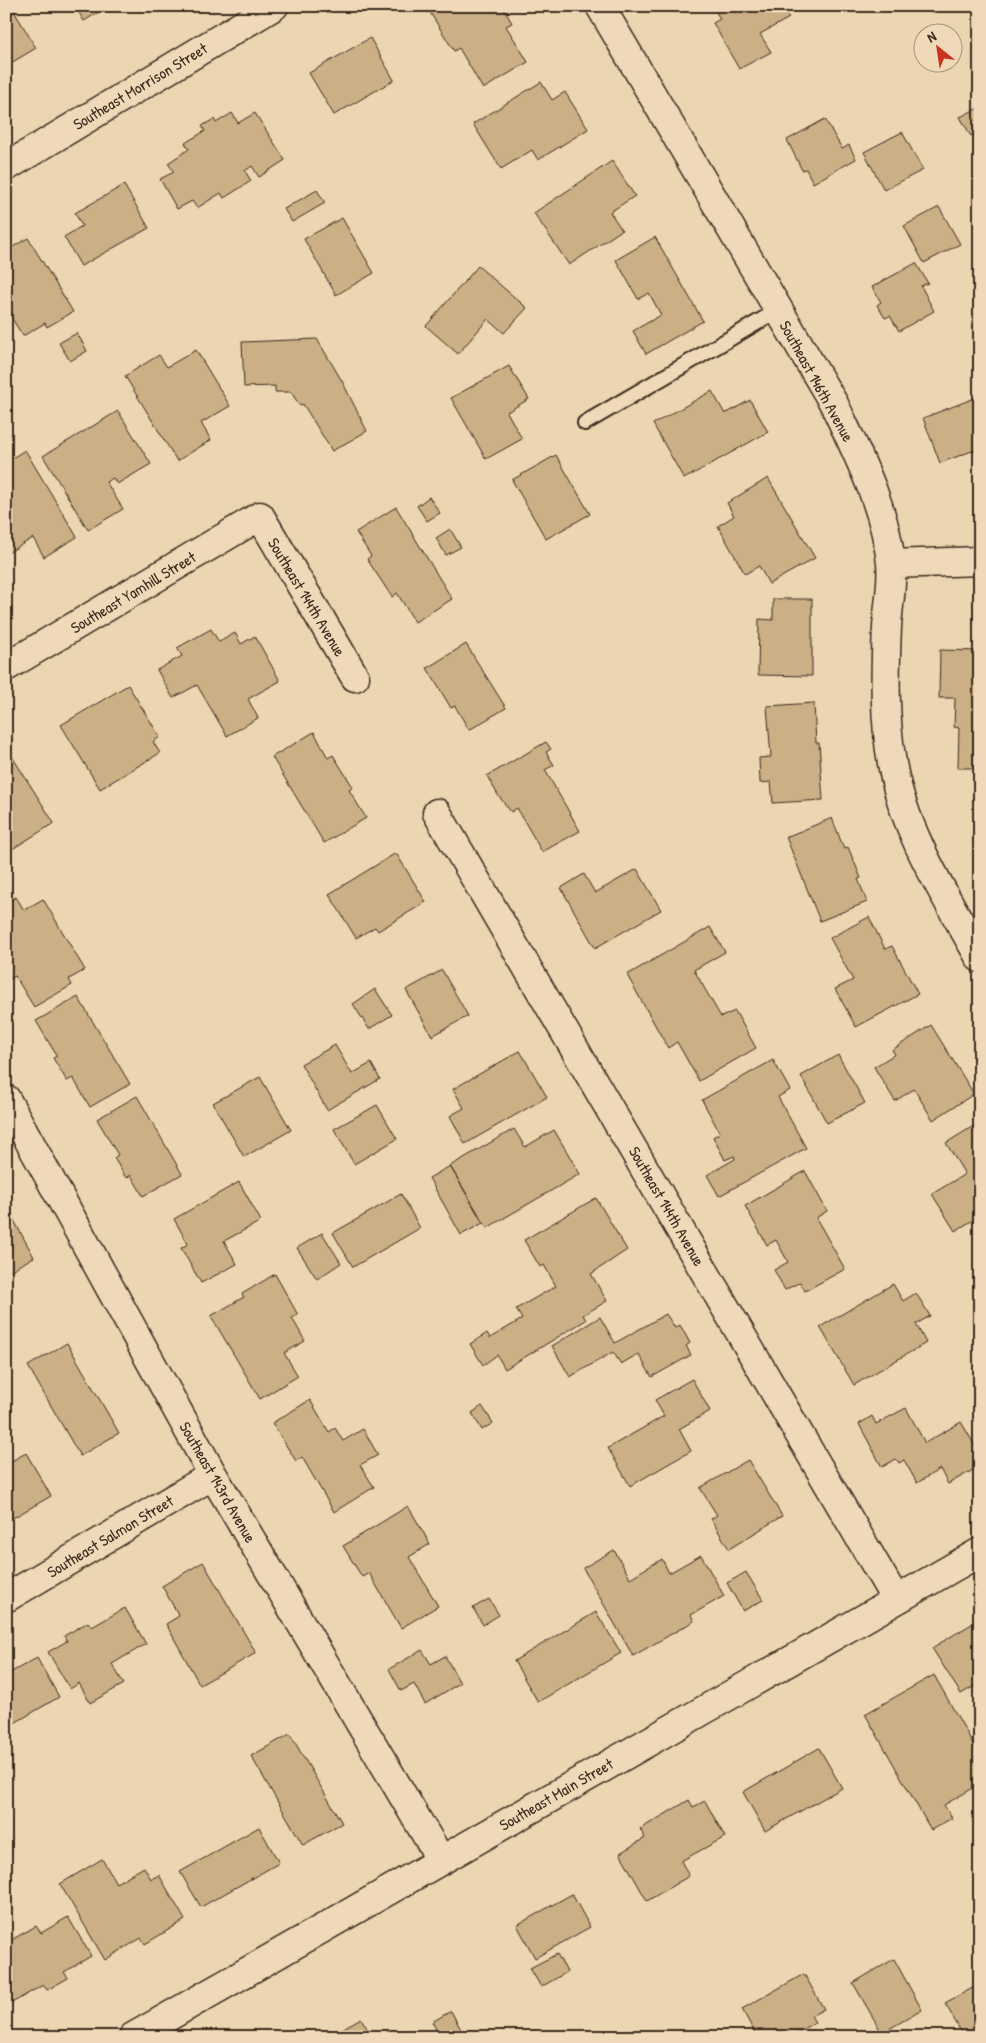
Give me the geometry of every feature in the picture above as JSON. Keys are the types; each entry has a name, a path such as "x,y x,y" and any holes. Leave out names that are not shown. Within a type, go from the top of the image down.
{"street":[{"name":"Southeast Morrison Street","path":"6,166 274,6"},
{"name":"Southeast 146th Avenue","path":"600,6 834,404 863,465 880,510 891,564 885,675 892,763 901,800 924,855 980,958"},
{"name":"Southeast Yamhill Street","path":"6,667 260,516"},
{"name":"Southeast 144th Avenue","path":"260,516 355,677"},
{"path":"891,564 980,561"},
{"name":"Southeast 144th Avenue","path":"438,812 896,1600"},
{"name":"Southeast 143rd Avenue","path":"6,1099 15,1133 213,1475 441,1860"},
{"name":"Southeast Salmon Street","path":"6,1598 213,1475"},
{"name":"Southeast Main Street","path":"133,2037 980,1552"}],"lane":[{"path":"585,423 778,311"}],"building":[{"path":"11,6 36,48 6,66 6,7"},
{"path":"75,6 120,6 111,12 107,7 84,21"},
{"path":"426,6 494,6 495,8 502,6 512,23 506,26 528,62 483,89 459,48 454,51"},
{"path":"713,6 782,6 789,18 760,34 771,52 739,69 713,23 720,19"},
{"path":"370,38 394,80 334,115 309,73"},
{"path":"541,82 552,100 565,92 588,129 538,160 532,150 501,169 473,124"},
{"path":"980,107 980,131 971,136 960,117"},
{"path":"232,113 238,123 255,113 285,160 259,177 252,166 245,171 251,181 224,198 221,193 197,208 192,201 177,209 160,179 174,172 168,163 189,149 185,143 205,131 202,126 214,119 216,123"},
{"path":"825,119 842,149 849,145 856,159 813,183 806,169 802,170 787,140"},
{"path":"902,132 923,170 884,190 864,152"},
{"path":"612,161 635,196 610,212 622,230 569,265 534,213"},
{"path":"124,185 149,228 81,266 64,237 82,226 75,213"},
{"path":"317,190 325,203 292,222 284,209"},
{"path":"939,207 960,244 924,263 904,226"},
{"path":"342,218 374,273 336,295 304,239"},
{"path":"655,237 703,321 646,354 633,331 661,315 649,293 638,299 616,260"},
{"path":"28,238 73,312 47,327 45,323 23,336 9,314 6,316 6,251"},
{"path":"916,263 928,283 921,286 934,311 899,331 890,316 885,318 877,305 881,302 872,287"},
{"path":"478,266 527,308 504,333 488,319 458,354 426,326"},
{"path":"77,333 87,351 70,361 59,343"},
{"path":"317,339 342,381 367,431 332,451 303,404 300,406 291,392 275,392 275,386 244,387 242,342"},
{"path":"196,350 230,406 201,423 211,440 177,461 125,376 159,355 167,367"},
{"path":"509,366 529,399 507,412 522,439 486,459 451,398"},
{"path":"712,391 725,414 750,400 768,432 684,479 653,424"},
{"path":"980,396 980,448 940,463 923,418"},
{"path":"118,411 151,464 117,484 113,478 106,482 123,509 88,530 43,456"},
{"path":"25,450 77,537 44,557 33,538 6,554 6,462"},
{"path":"556,455 590,514 546,539 512,480"},
{"path":"768,478 815,558 769,584 759,566 745,574 718,526 734,516 727,503"},
{"path":"429,497 440,513 427,521 417,506"},
{"path":"396,507 452,599 415,622 397,593 392,597 367,559 371,556 356,532"},
{"path":"450,529 461,547 446,555 436,538"},
{"path":"773,599 812,599 812,676 758,675 759,619 773,620"},
{"path":"211,629 219,642 235,633 241,644 255,636 280,681 248,699 258,718 227,736 197,685 173,698 157,670 182,656 177,648"},
{"path":"466,644 506,708 469,730 455,706 451,708 427,668"},
{"path":"940,650 980,651 980,768 958,768 959,728 954,727 955,698 939,698"},
{"path":"128,685 160,737 153,742 160,753 100,789 61,725"},
{"path":"814,703 816,743 819,743 823,800 773,803 771,782 760,783 759,758 771,757 767,706"},
{"path":"314,732 328,758 333,755 353,787 349,790 366,818 324,843 272,757"},
{"path":"546,742 551,749 546,752 554,765 545,770 580,831 542,852 517,808 511,812 487,776"},
{"path":"8,750 54,823 6,853 6,752"},
{"path":"832,818 844,849 848,847 861,878 858,879 867,902 820,921 786,837"},
{"path":"396,853 426,902 378,931 375,927 356,938 329,894"},
{"path":"637,869 661,910 595,948 561,888 584,874 595,893"},
{"path":"16,897 24,910 43,899 85,970 69,979 72,985 34,1007 15,976 10,979 6,972 6,903"},
{"path":"869,917 885,949 892,946 918,994 856,1027 835,989 853,980 830,938"},
{"path":"710,927 725,952 694,970 721,1017 735,1011 756,1048 699,1081 677,1042 668,1048 627,975"},
{"path":"442,970 468,1016 432,1036 406,990"},
{"path":"375,989 392,1015 369,1029 353,1004"},
{"path":"78,997 130,1084 90,1107 73,1078 67,1081 53,1058 57,1056 36,1021"},
{"path":"931,1025 974,1094 933,1120 914,1089 895,1101 874,1067 895,1054 892,1050"},
{"path":"335,1045 352,1074 371,1063 380,1079 327,1110 301,1064"},
{"path":"520,1051 547,1097 465,1144 450,1116 464,1108 453,1089"},
{"path":"838,1055 865,1103 827,1123 801,1076"},
{"path":"773,1060 790,1090 778,1097 806,1148 719,1196 707,1175 735,1159 734,1156 725,1160 713,1137 720,1133 702,1100"},
{"path":"260,1077 291,1130 244,1157 213,1103"},
{"path":"137,1096 182,1174 143,1196 131,1175 126,1178 114,1158 118,1155 97,1119"},
{"path":"377,1105 397,1139 354,1164 334,1129"},
{"path":"980,1122 980,1216 955,1231 932,1194 965,1174 946,1143"},
{"path":"514,1129 525,1147 554,1130 580,1174 487,1228 450,1166"},
{"path":"450,1166 483,1223 461,1235 429,1178"},
{"path":"805,1171 827,1211 816,1218 845,1269 805,1291 800,1282 785,1290 774,1270 788,1262 776,1240 767,1245 745,1206"},
{"path":"239,1182 261,1221 224,1241 237,1264 201,1283 181,1248 188,1244 174,1219"},
{"path":"401,1194 420,1228 353,1267 333,1233"},
{"path":"596,1198 627,1250 591,1274 607,1301 583,1315 586,1320 505,1369 497,1355 483,1365 470,1344 487,1333 490,1338 522,1319 516,1309 556,1286 544,1265 540,1267 524,1240"},
{"path":"11,1215 34,1257 6,1273 6,1218"},
{"path":"322,1233 341,1263 317,1279 297,1248"},
{"path":"275,1274 298,1315 292,1318 305,1341 284,1353 298,1376 260,1399 211,1316 244,1297 242,1294"},
{"path":"893,1284 903,1301 916,1293 930,1316 916,1324 926,1343 854,1385 820,1327"},
{"path":"666,1314 675,1328 680,1325 690,1343 686,1346 691,1355 652,1377 638,1354 621,1364 613,1352 570,1377 552,1346 600,1317 615,1343"},
{"path":"67,1343 119,1433 80,1456 28,1366"},
{"path":"692,1379 710,1411 679,1429 691,1451 630,1486 608,1448 664,1416 655,1400"},
{"path":"310,1400 329,1432 335,1428 343,1441 363,1429 378,1455 360,1465 374,1487 334,1512 302,1457 296,1461 272,1423"},
{"path":"482,1406 493,1423 482,1430 472,1413"},
{"path":"906,1408 925,1443 961,1422 980,1454 980,1466 948,1484 940,1469 917,1483 904,1460 899,1463 896,1459 882,1467 859,1424 872,1416 876,1424"},
{"path":"26,1453 51,1496 6,1522 6,1464"},
{"path":"748,1460 782,1516 729,1549 711,1519 717,1515 700,1488"},
{"path":"408,1506 430,1544 409,1557 438,1606 401,1628 369,1573 362,1577 343,1546"},
{"path":"614,1550 630,1578 662,1559 669,1573 701,1555 724,1596 691,1615 694,1621 633,1656 583,1568"},
{"path":"203,1562 256,1653 200,1685 166,1624 179,1616 162,1586"},
{"path":"746,1572 763,1600 743,1611 727,1583"},
{"path":"489,1599 499,1615 483,1625 473,1608"},
{"path":"125,1608 146,1644 112,1664 124,1684 90,1703 79,1683 70,1689 48,1652 67,1641 64,1636 88,1622 92,1627"},
{"path":"596,1612 621,1653 538,1702 514,1661"},
{"path":"980,1619 980,1683 961,1694 932,1648"},
{"path":"422,1650 431,1664 445,1656 460,1683 425,1704 414,1684 401,1691 389,1669"},
{"path":"37,1658 59,1697 6,1728 6,1675"},
{"path":"934,1675 980,1756 980,1784 944,1805 952,1818 931,1830 865,1714"},
{"path":"290,1734 342,1823 303,1845 251,1756"},
{"path":"819,1748 842,1788 765,1831 743,1792"},
{"path":"689,1800 693,1807 705,1801 725,1837 681,1861 689,1876 647,1901 620,1853 645,1838 640,1829"},
{"path":"259,1827 279,1863 201,1907 180,1872"},
{"path":"102,1859 116,1883 144,1867 151,1879 159,1875 185,1920 145,1944 141,1938 105,1960 60,1884"},
{"path":"572,1894 590,1927 535,1958 517,1925"},
{"path":"68,1917 91,1956 64,1972 68,1978 47,1990 43,1985 10,2004 6,1997 6,1943 36,1926 41,1933"},
{"path":"557,1954 567,1972 541,1987 530,1968"},
{"path":"894,1959 922,2010 882,2033 853,1983"},
{"path":"804,1974 824,2009 811,2016 815,2022 790,2037 757,2037 742,2009"},
{"path":"980,1984 980,2037 964,2037 945,2003"},
{"path":"451,2011 465,2037 423,2037 436,2029 432,2022"},
{"path":"361,2018 372,2037 328,2037"}]}
